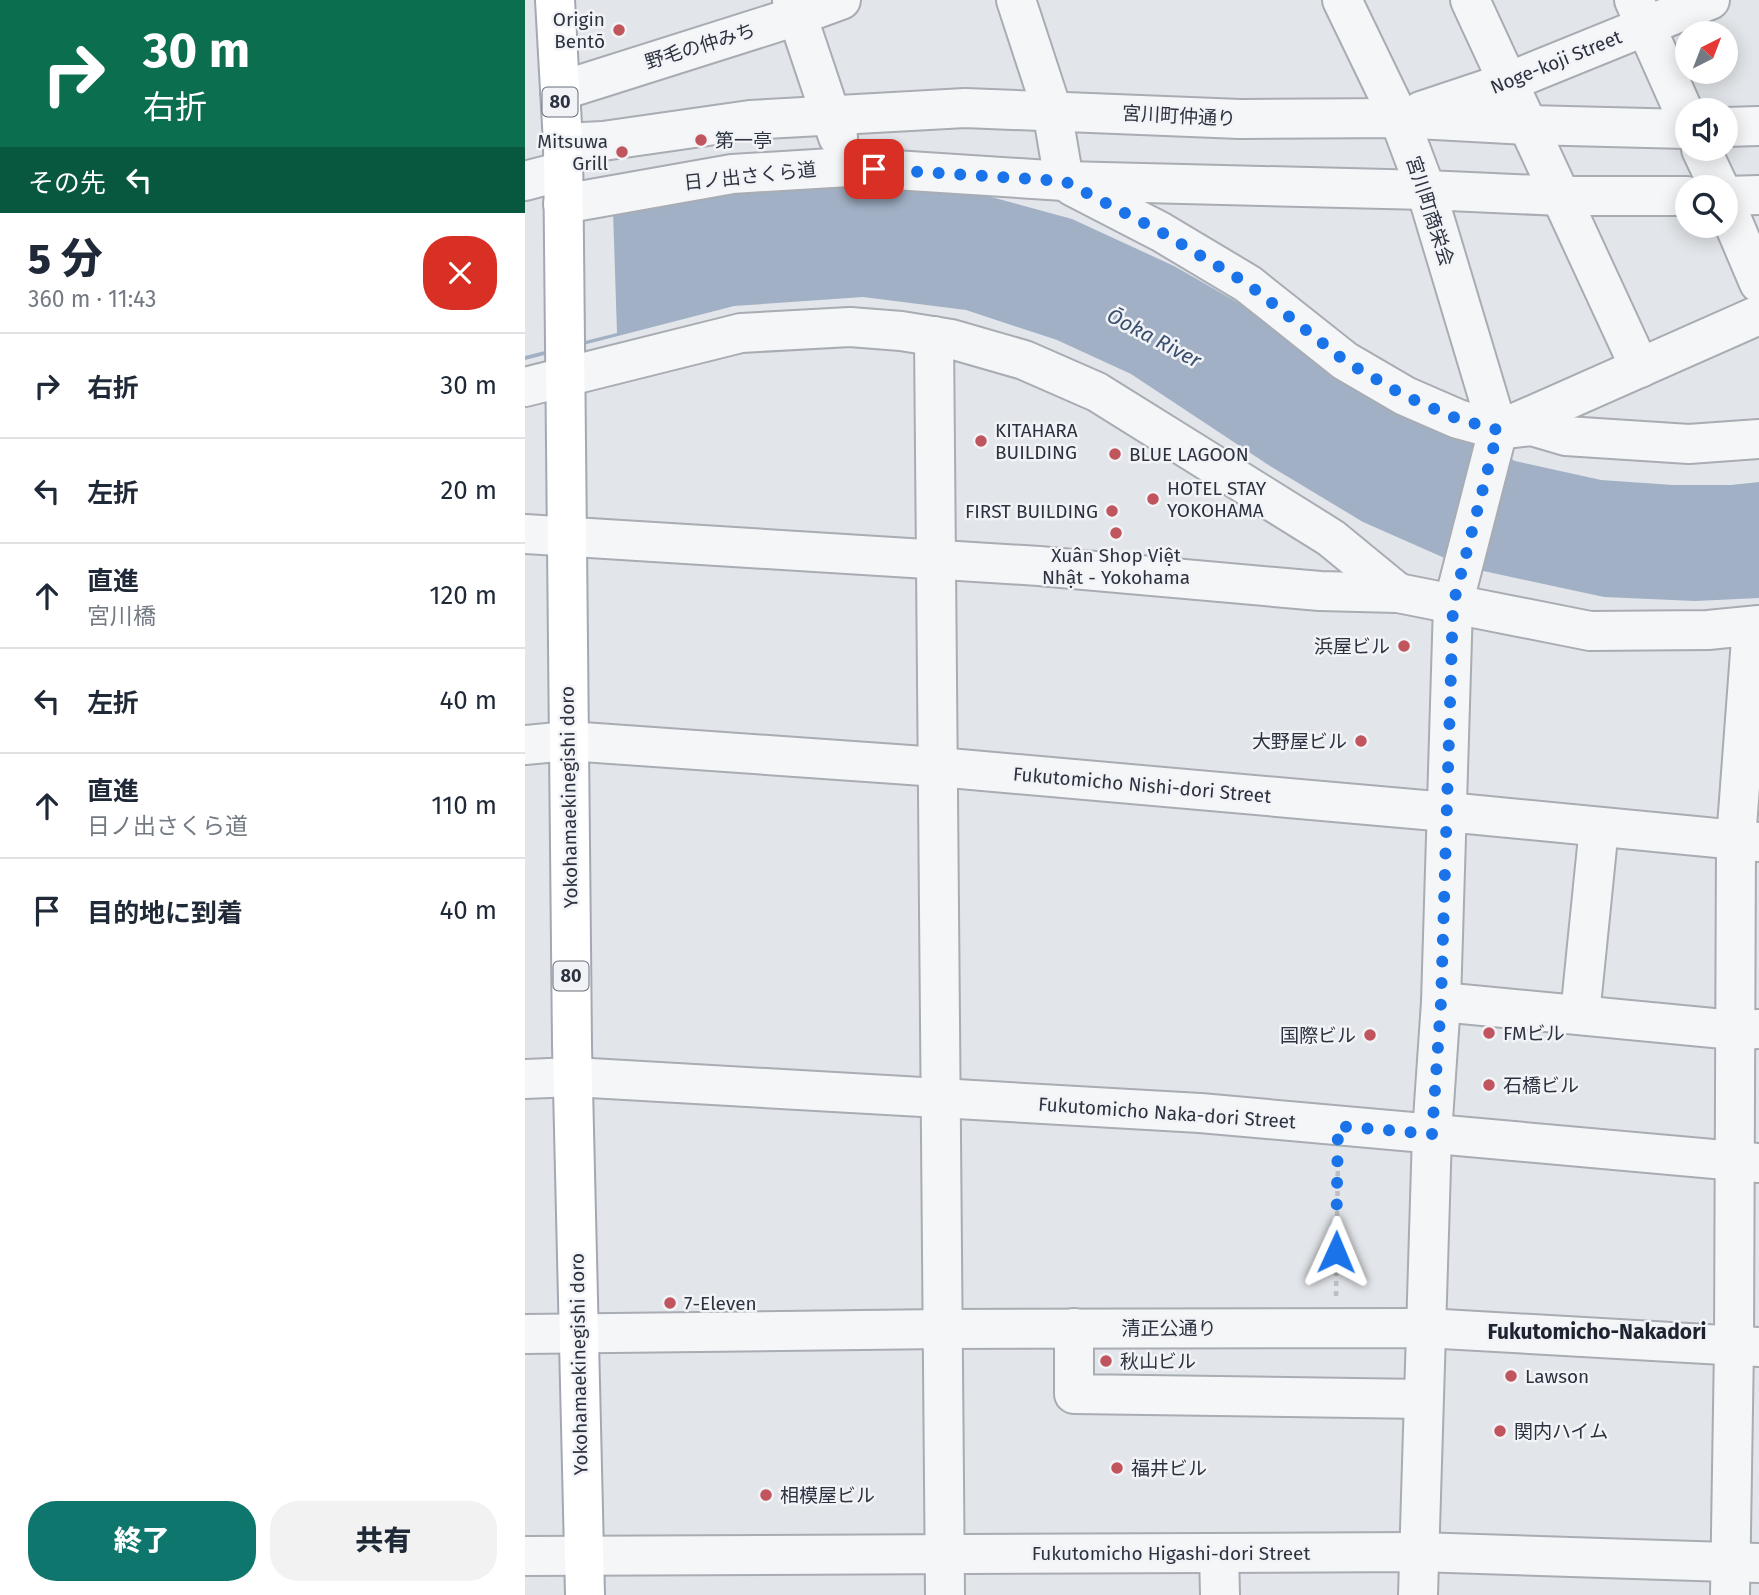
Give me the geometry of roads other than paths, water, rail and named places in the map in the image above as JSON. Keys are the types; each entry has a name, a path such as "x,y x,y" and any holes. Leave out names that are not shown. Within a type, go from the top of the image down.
{"main road":[{"name":"Yokohamaekinegishi doro","path":"555,0 563,172 573,1077 585,1595"}],"street":[{"name":"野毛の仲みち","path":"559,91 795,8 841,0"},
{"path":"1016,0 1052,110 1064,181"},
{"name":"宮川町商栄会","path":"1342,0 1399,118 1426,190 1498,430"},
{"path":"1470,0 1640,368"},
{"name":"Noge-koji Street","path":"1399,118 1508,82 1639,13 1710,0"},
{"path":"795,8 848,167"},
{"path":"1639,13 1677,98"},
{"name":"宮川町仲通り","path":"563,172 603,141 750,120 965,108 1240,119 1399,118 1675,129"},
{"path":"1738,126 1759,125"},
{"name":"日ノ出さくら道","path":"563,172 732,174 848,167 1064,181"},
{"path":"525,181 563,172"},
{"path":"1064,181 1561,196 1675,196"},
{"path":"1064,181 1161,232 1248,284 1345,361 1405,396 1458,419 1498,430 1532,426 1566,436 1689,444 1759,439"},
{"path":"1738,196 1759,195"},
{"path":"1738,234 1759,283"},
{"path":"1498,430 1759,315"},
{"path":"525,387 566,367 741,333 850,327 951,339 1024,360 1097,391 1331,538 1398,593"},
{"path":"934,337 945,1595"},
{"path":"1418,1595 1425,1328 1432,1134 1441,1002 1453,605 1498,430"},
{"path":"525,534 1082,569 1320,591 1398,593 1590,631 1708,631 1756,625 1747,841 1746,1347 1740,1573"},
{"name":"Fukutomicho Nishi-dori Street","path":"525,745 568,741 938,767 1747,841"},
{"path":"1580,1015 1599,827"},
{"path":"1441,1002 1747,1029"},
{"name":"Fukutomicho Naka-dori Street","path":"525,1079 573,1077 1200,1113 1746,1162"},
{"path":"1074,1328 1074,1394 1423,1399"},
{"name":"清正公通り","path":"525,1334 1074,1328 1425,1328 1746,1347"},
{"name":"Fukutomicho Higashi-dori Street","path":"525,1556 1418,1552 1740,1573"},
{"path":"1219,1553 1220,1595"}],"water":[{"name":"Ōoka River","path":"867,177 973,192 1072,219 1174,266 1515,461 1601,480 1673,485 1759,482 1759,598 1695,601 1604,597 1465,567 1363,522 1270,466 1131,374 1057,340 966,310 863,297 734,306 525,360 525,232 753,183"}],"place":[{"name":"Origin Bentō","path":"619,30"},
{"name":"第一亭","path":"701,140"},
{"name":"Mitsuwa Grill","path":"622,152"},
{"name":"KITAHARA BUILDING","path":"981,441"},
{"name":"BLUE LAGOON","path":"1115,454"},
{"name":"HOTEL STAY YOKOHAMA","path":"1153,499"},
{"name":"FIRST BUILDING","path":"1112,511"},
{"name":"Xuân Shop Việt Nhật - Yokohama","path":"1116,533"},
{"name":"浜屋ビル","path":"1404,646"},
{"name":"大野屋ビル","path":"1361,741"},
{"name":"FMビル","path":"1489,1033"},
{"name":"国際ビル","path":"1370,1035"},
{"name":"石橋ビル","path":"1489,1085"},
{"name":"7-Eleven","path":"670,1303"},
{"name":"秋山ビル","path":"1106,1361"},
{"name":"Lawson","path":"1511,1376"},
{"name":"関内ハイム","path":"1500,1431"},
{"name":"福井ビル","path":"1117,1468"},
{"name":"相模屋ビル","path":"766,1495"}],"district":[{"name":"Fukutomicho-Nakadori","path":"1597,1332"}]}
